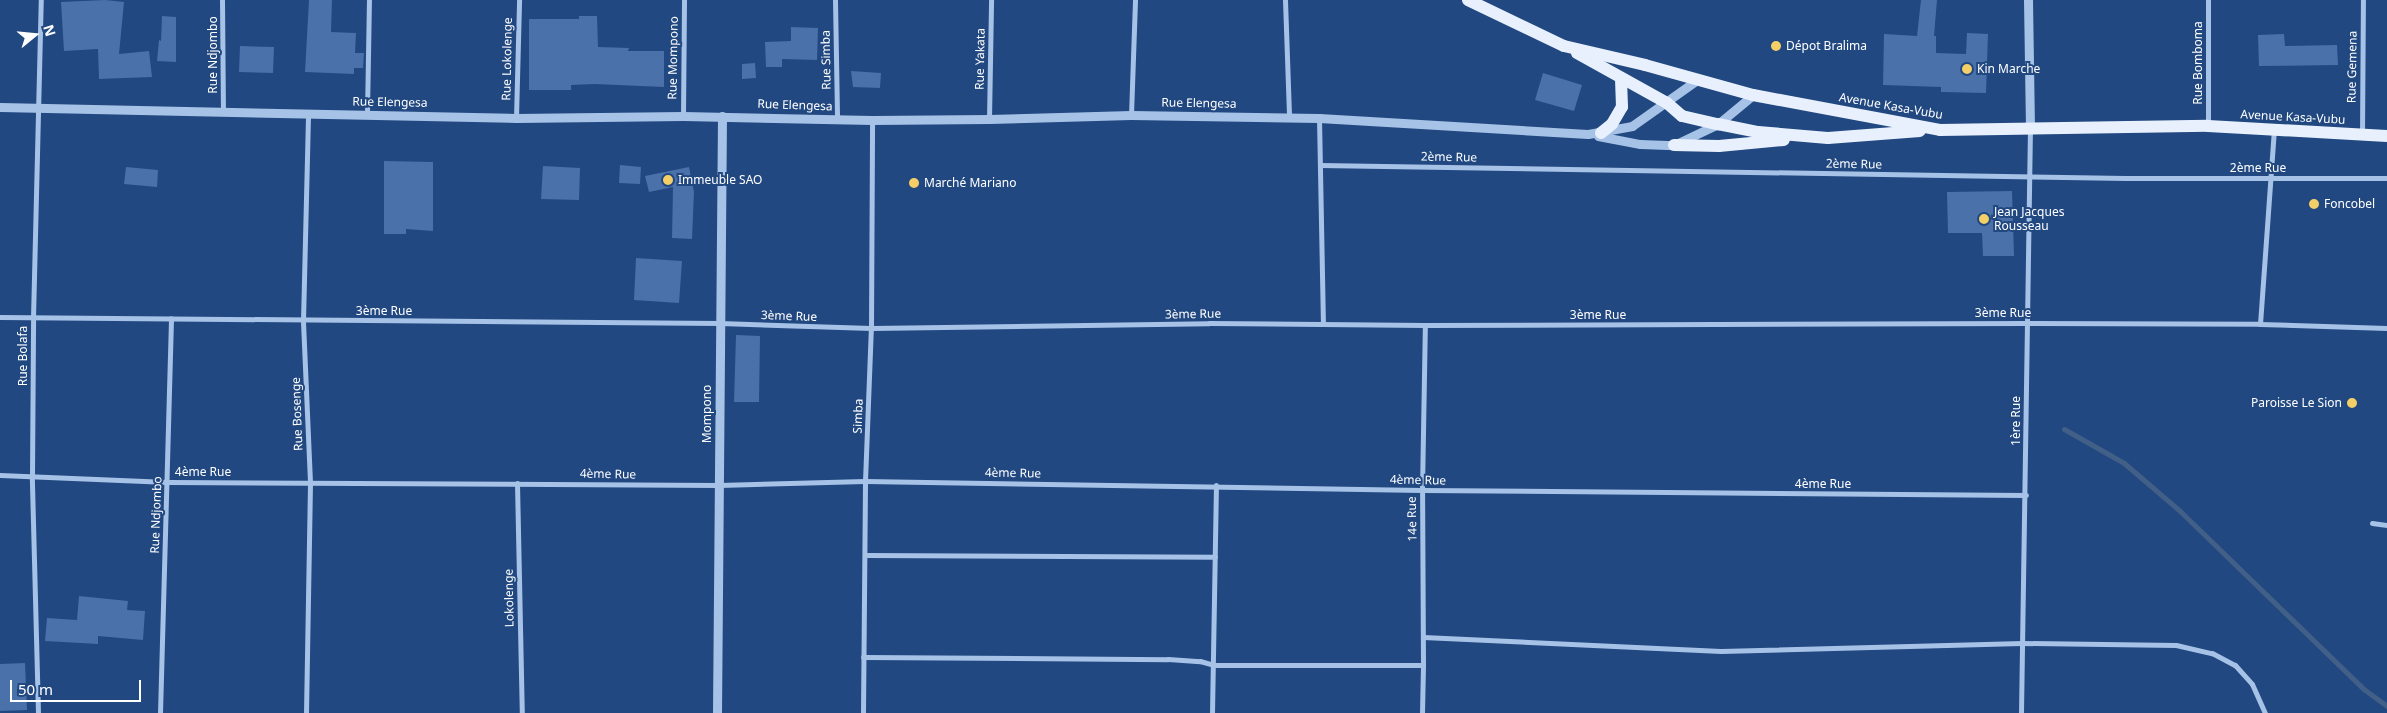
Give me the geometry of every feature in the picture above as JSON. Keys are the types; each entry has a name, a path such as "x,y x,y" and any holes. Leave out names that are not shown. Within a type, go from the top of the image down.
{"main road":[{"name":"Avenue Kasa-Vubu","path":"1468,0 1564,46 1645,65 1753,95 1940,130 2208,126 2387,136"},
{"path":"1564,46 1667,103 1682,116 1758,132 1828,138 1940,130"},
{"path":"1595,133 1612,124 1622,107 1621,78"},
{"path":"1674,145 1719,146 1813,137"}],"street":[{"name":"Rue Bolafa","path":"38,713 32,476 33,318 40,108 41,0"},
{"name":"Rue Ndjombo","path":"222,0 223,110"},
{"path":"368,113 369,0"},
{"name":"Rue Lokolenge","path":"516,118 518,0"},
{"name":"Rue Mompono","path":"683,116 684,0"},
{"name":"Rue Simba","path":"835,0 837,119"},
{"name":"Rue Yakata","path":"989,119 991,0"},
{"path":"1131,115 1135,0"},
{"path":"1285,0 1290,117"},
{"path":"2028,0 2030,128"},
{"name":"Rue Bomboma","path":"2208,0 2208,126"},
{"name":"Rue Gemena","path":"2362,135 2363,0"},
{"path":"1595,133 1632,126 1697,80"},
{"path":"1595,133 1640,144 1674,145 1718,124 1753,95"},
{"name":"Rue Elengesa","path":"0,107 223,110 308,114 368,113 516,118 722,116 872,120 1131,115 1290,117 1595,133"},
{"name":"Rue Bosenge","path":"306,713 310,482 303,320 308,114"},
{"name":"Mompono","path":"717,713 722,116"},
{"path":"1319,118 1323,324"},
{"name":"Simba","path":"863,713 866,555 865,481 871,328 872,120"},
{"name":"1ère Rue","path":"2021,713 2026,495 2026,323 2030,128"},
{"path":"2260,324 2274,129"},
{"name":"2ème Rue","path":"1320,165 2029,176 2387,178"},
{"name":"3ème Rue","path":"0,317 720,323 871,328 1209,323 1426,326 2026,323 2260,324 2387,328"},
{"name":"Rue Ndjombo","path":"160,713 172,318"},
{"name":"14e Rue","path":"1422,713 1422,490 1426,326"},
{"name":"4ème Rue","path":"0,475 168,482 720,485 865,481 1216,485 1422,490 2026,495"},
{"name":"Lokolenge","path":"517,483 522,713"},
{"path":"1212,713 1216,485"},
{"path":"2372,523 2387,525"},
{"path":"866,555 1215,557"},
{"path":"1423,637 1722,651 2022,643 2176,645 2212,653 2235,665 2252,684 2265,713"},
{"path":"863,657 1168,659 1200,661 1214,665 1423,665"}],"building":[{"path":"105,0 124,2 119,54 149,51 152,77 99,79 98,49 64,51 61,2"},
{"path":"309,0 332,0 331,32 356,33 355,53 364,53 363,68 354,68 354,74 305,72"},
{"path":"1921,0 1937,0 1934,36 1936,36 1936,53 1966,54 1967,33 1988,34 1986,93 1941,92 1941,87 1883,85 1884,34 1917,36"},
{"path":"162,16 176,17 176,62 157,61 159,40 161,41"},
{"path":"579,16 597,16 598,47 629,48 628,51 664,51 664,87 595,84 571,85 571,90 529,90 529,19 579,19"},
{"path":"791,27 818,28 817,60 782,59 782,67 766,67 765,42 791,41"},
{"path":"2284,34 2285,46 2337,45 2338,65 2259,66 2258,35"},
{"path":"240,46 274,47 273,73 239,72"},
{"path":"755,63 756,78 742,79 742,64"},
{"path":"851,71 881,73 880,88 853,87"},
{"path":"1543,73 1582,85 1574,111 1535,100"},
{"path":"384,161 433,162 433,231 406,229 406,234 384,234"},
{"path":"620,165 641,167 640,184 619,183"},
{"path":"543,166 580,168 579,200 541,199"},
{"path":"126,167 158,170 157,187 124,184"},
{"path":"689,167 694,192 692,239 672,238 673,187 649,192 645,176"},
{"path":"2012,191 2014,256 1983,256 1982,233 1948,233 1947,192"},
{"path":"636,258 682,261 679,303 634,300"},
{"path":"736,335 760,336 759,402 734,402"},
{"path":"79,596 128,601 127,610 145,611 143,640 98,636 98,644 45,641 47,618 77,620"},
{"path":"25,663 27,710 0,711 0,664"}],"waterway":[{"path":"2064,429 2124,463 2180,511 2365,690 2387,706"}],"place":[{"name":"Dépot Bralima","path":"1776,46"},
{"name":"Kin Marche","path":"1967,69"},
{"name":"Immeuble SAO","path":"668,180"},
{"name":"Marché Mariano","path":"914,183"},
{"name":"Foncobel","path":"2314,204"},
{"name":"Jean Jacques Rousseau","path":"1984,219"},
{"name":"Paroisse Le Sion","path":"2352,403"}]}
